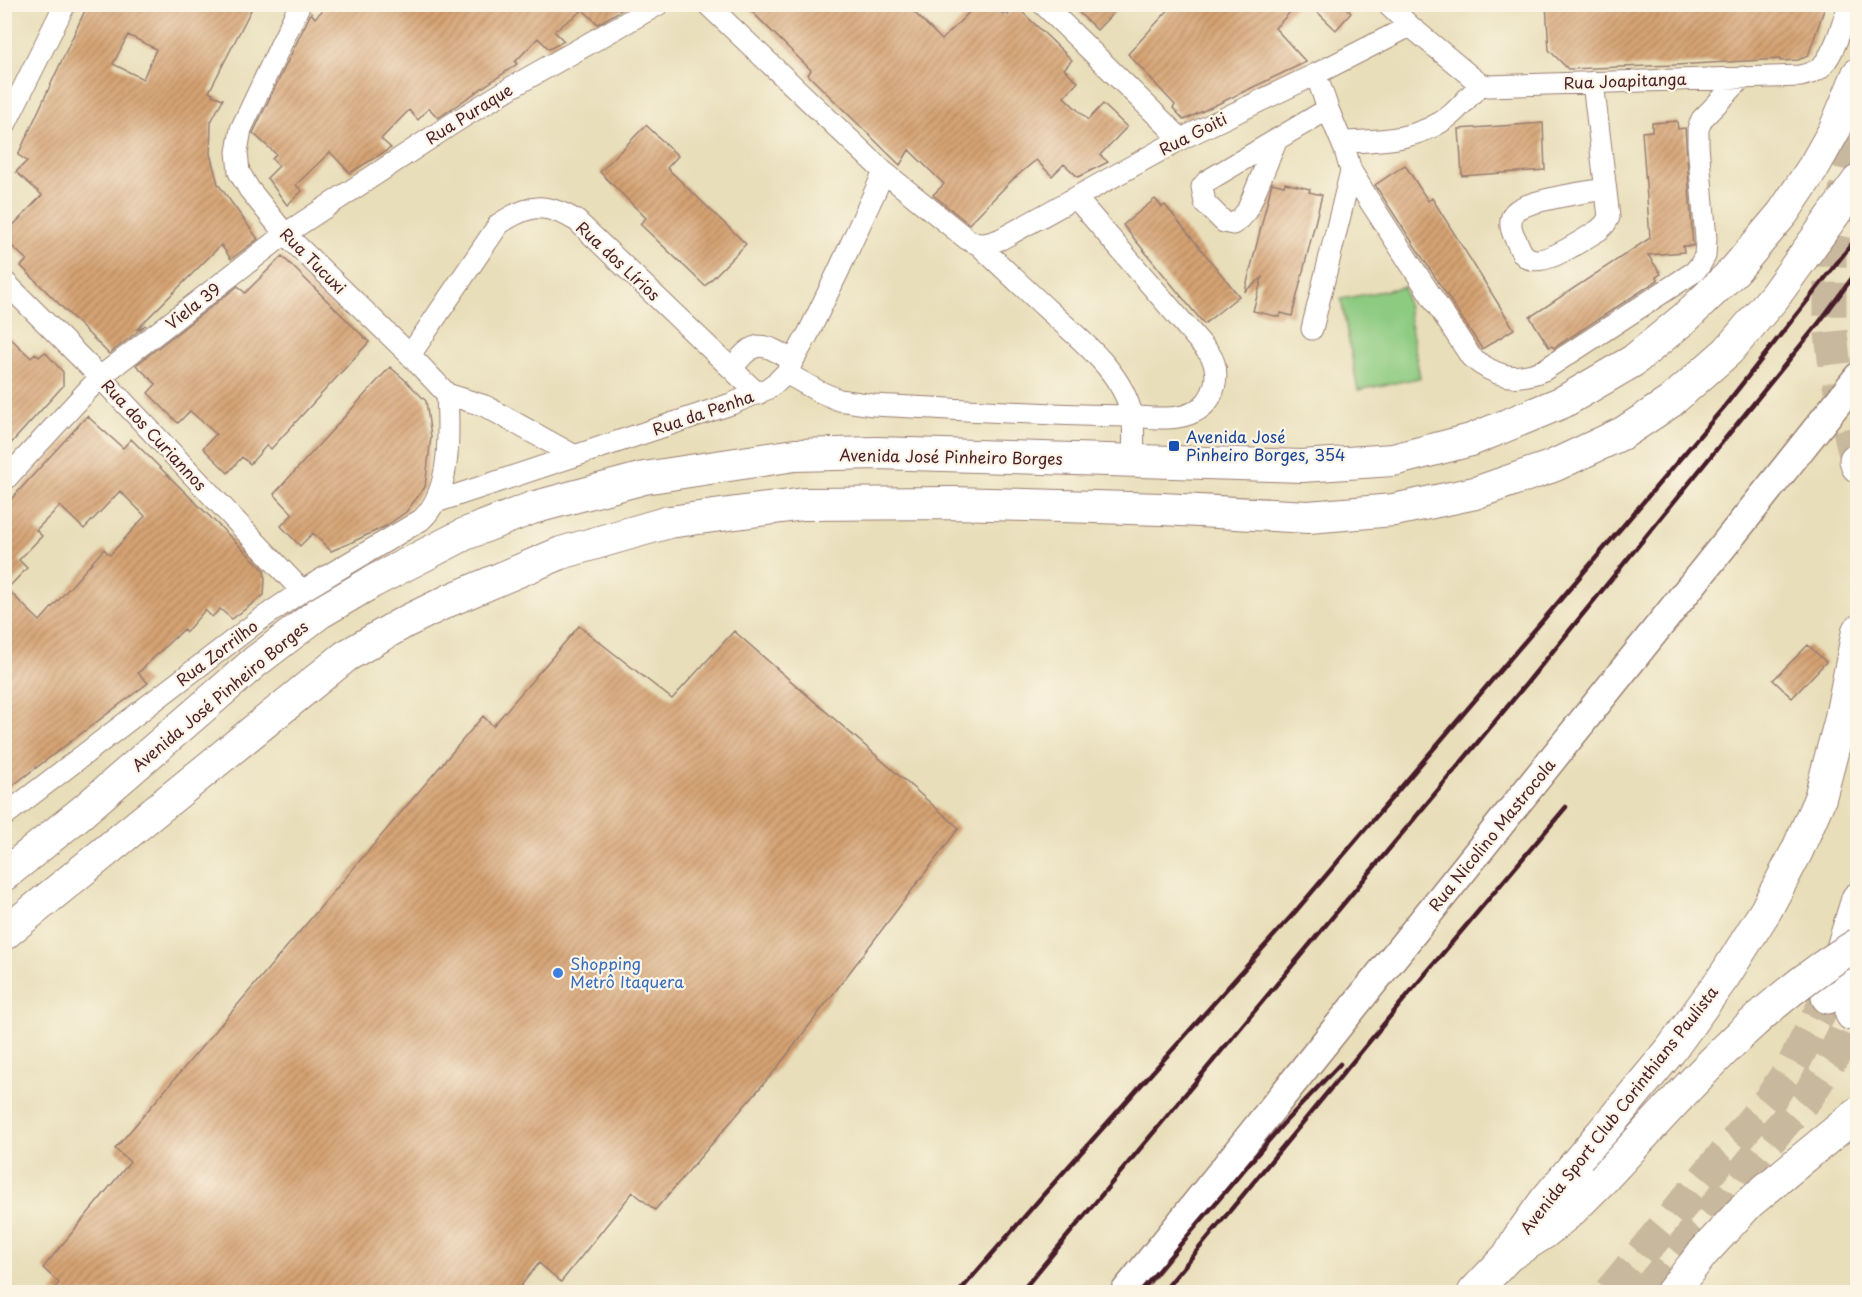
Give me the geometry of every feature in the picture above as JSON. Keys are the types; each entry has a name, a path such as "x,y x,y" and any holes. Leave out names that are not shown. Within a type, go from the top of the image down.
{"highway":[{"path":"1846,1002 1857,899"}],"main road":[{"name":"Avenida José Pinheiro Borges","path":"10,870 82,812 255,662 319,613 372,582 465,534 532,508 644,478 795,455 877,453 1302,466 1393,460 1471,440 1563,402 1634,361 1685,318 1735,270 1783,213 1813,168 1835,129 1857,75"},
{"path":"12,927 346,656 403,623 450,600 561,553 669,522 804,504 953,502 1163,509 1308,517 1394,510 1475,493 1553,466 1623,433 1670,402 1728,351 1774,297 1857,181"},
{"name":"Avenida Sport Club Corinthians Paulista","path":"1509,1256 1519,1237 1545,1201 1670,1051 1725,975 1766,910 1797,851 1820,798 1840,722 1857,631"},
{"path":"82,812 78,840 87,867"},
{"path":"10,870 24,877 27,891 12,927"},
{"name":"Avenida Sport Club Corinthians Paulista","path":"1474,1293 1509,1256 1544,1233 1571,1211 1733,1041 1794,986 1828,961 1857,944"},
{"path":"1672,1293 1702,1254 1749,1203 1852,1116"}],"street":[{"path":"4,127 65,4"},
{"name":"Rua Tucuxi","path":"300,4 241,129 237,152 239,172 249,189 285,234 447,394"},
{"name":"Rua Puraque","path":"285,234 493,98 659,4"},
{"path":"707,4 884,172 985,252 1103,363 1118,382 1133,416 1134,462"},
{"path":"1043,4 1181,139"},
{"path":"1342,142 1373,142 1408,137 1431,128 1452,114 1481,84 1410,26 1387,4"},
{"name":"Rua Joapitanga","path":"1481,84 1505,86 1800,76 1822,66 1831,52 1849,4"},
{"name":"Rua Goiti","path":"985,252 1001,239 1181,139 1410,26"},
{"path":"1316,74 1352,171 1471,357 1497,374 1514,377 1530,375 1554,364 1694,272 1700,265 1705,256 1706,239 1698,129 1702,118 1743,77"},
{"path":"1593,82 1609,217 1599,230 1549,259 1536,260 1523,254 1511,230 1511,219 1516,211 1528,205 1605,189"},
{"path":"1277,139 1328,109"},
{"path":"1312,329 1352,171"},
{"name":"Rua da Penha","path":"436,502 758,394 778,381 789,367 838,272 884,172"},
{"path":"732,369 741,356 761,345 779,352 789,367 818,391 839,400 873,405 1133,416 1174,417 1194,412 1208,400 1215,386 1217,373 1215,361 1076,198"},
{"name":"Rua dos Lírios","path":"410,355 499,224 517,212 534,207 548,208 577,221 758,394"},
{"name":"Viela 39","path":"4,481 100,377 285,234"},
{"name":"Rua dos Curiannos","path":"4,281 100,377 302,591"},
{"name":"Rua Nicolino Mastrocola","path":"1125,1293 1857,377"},
{"path":"436,502 443,481 448,440 447,394 485,406 576,456"},
{"name":"Rua Zorrilho","path":"4,816 258,621 302,591 410,528 429,512 436,502"}],"green space":[{"path":"1404,287 1420,378 1358,390 1341,299"}],"building":[{"path":"88,4 254,4 209,92 223,99 211,122 210,154 218,184 258,239 231,259 221,245 136,330 146,325 109,354 21,266 27,260 4,239 4,235 42,195 16,172 27,161 18,155","holes":["128,35 156,49 143,79 113,64"]},
{"path":"329,4 631,4 598,24 583,10 554,31 564,41 549,49 538,38 515,62 517,64 438,118 429,108 418,120 409,110 381,139 391,148 350,173 330,152 296,185 302,191 287,205 267,178 279,166 272,159 276,154 253,133 311,13 315,18"},
{"path":"744,4 906,4 942,40 977,4 984,4 991,11 996,7 1004,15 1007,13 1008,15 1016,6 1072,60 1064,69 1078,82 1064,97 1088,120 1103,104 1127,127 1100,155 1108,162 1078,177 1064,164 1052,176 1036,160 1011,181 969,224 933,195 944,184 909,150 900,165 808,75 811,70"},
{"path":"1070,4 1122,4 1097,30"},
{"path":"1174,4 1298,4 1275,28 1306,62 1184,120 1173,108 1175,105 1128,54"},
{"path":"1309,4 1342,4 1351,13 1336,30"},
{"path":"1546,4 1826,4 1808,56 1798,60 1568,69 1549,50"},
{"path":"1677,121 1678,129 1685,128 1693,246 1683,246 1684,252 1648,255 1661,274 1656,277 1658,280 1554,348 1549,347 1530,317 1650,238 1642,132 1652,131 1652,123"},
{"path":"1543,123 1545,170 1462,176 1459,129"},
{"path":"646,125 678,156 667,168 746,244 705,286 640,224 646,218 600,172"},
{"path":"1405,165 1428,201 1432,198 1514,329 1482,349 1375,185"},
{"path":"1272,183 1284,186 1285,183 1310,189 1309,192 1322,195 1292,316 1281,313 1280,317 1253,311 1262,278 1245,291"},
{"path":"1155,199 1162,207 1165,205 1239,296 1204,324 1123,225"},
{"path":"282,256 369,342 271,449 267,445 250,464 242,457 228,473 203,448 216,434 190,411 178,423 148,393 156,384 136,365 238,286 245,293"},
{"path":"4,332 31,358 35,353 39,357 45,352 63,372 63,386 4,451"},
{"path":"390,367 426,401 431,437 425,487 406,512 386,526 348,544 331,551 313,533 300,546 281,526 293,514 274,494"},
{"path":"87,416 123,448 131,439 264,570 265,579 264,595 232,619 220,609 212,617 205,610 186,632 184,629 138,673 148,683 4,792 4,507","holes":["120,491 145,516 110,555 104,549 40,621 7,589 27,568 19,560 42,536 36,530 60,506 84,529"]},
{"name":"Shopping Metrô Itaquera","path":"579,626 672,699 734,631 959,828 777,1068 655,1210 633,1192 561,1282 539,1263 515,1293 51,1293 59,1283 43,1268 130,1162 115,1149 483,716 493,726"},
{"path":"1808,645 1826,662 1792,698 1773,680"}],"tunnel":[{"path":"1856,460 1835,367 1830,325 1830,254 1858,136"},
{"path":"1610,1292 1771,1098 1794,1063 1828,997"},
{"path":"1646,1292 1808,1096 1835,1053 1852,1014"}],"railway":[{"path":"959,1292 1295,912 1724,407 1858,236"},
{"path":"1021,1292 1527,683 1818,324 1858,270"},
{"path":"1163,1292 1566,807"},
{"path":"1140,1292 1282,1125 1340,1064"}],"place":[{"name":"Avenida José Pinheiro Borges, 354","path":"1174,446"},
{"name":"Shopping Metrô Itaquera","path":"558,973"}]}
